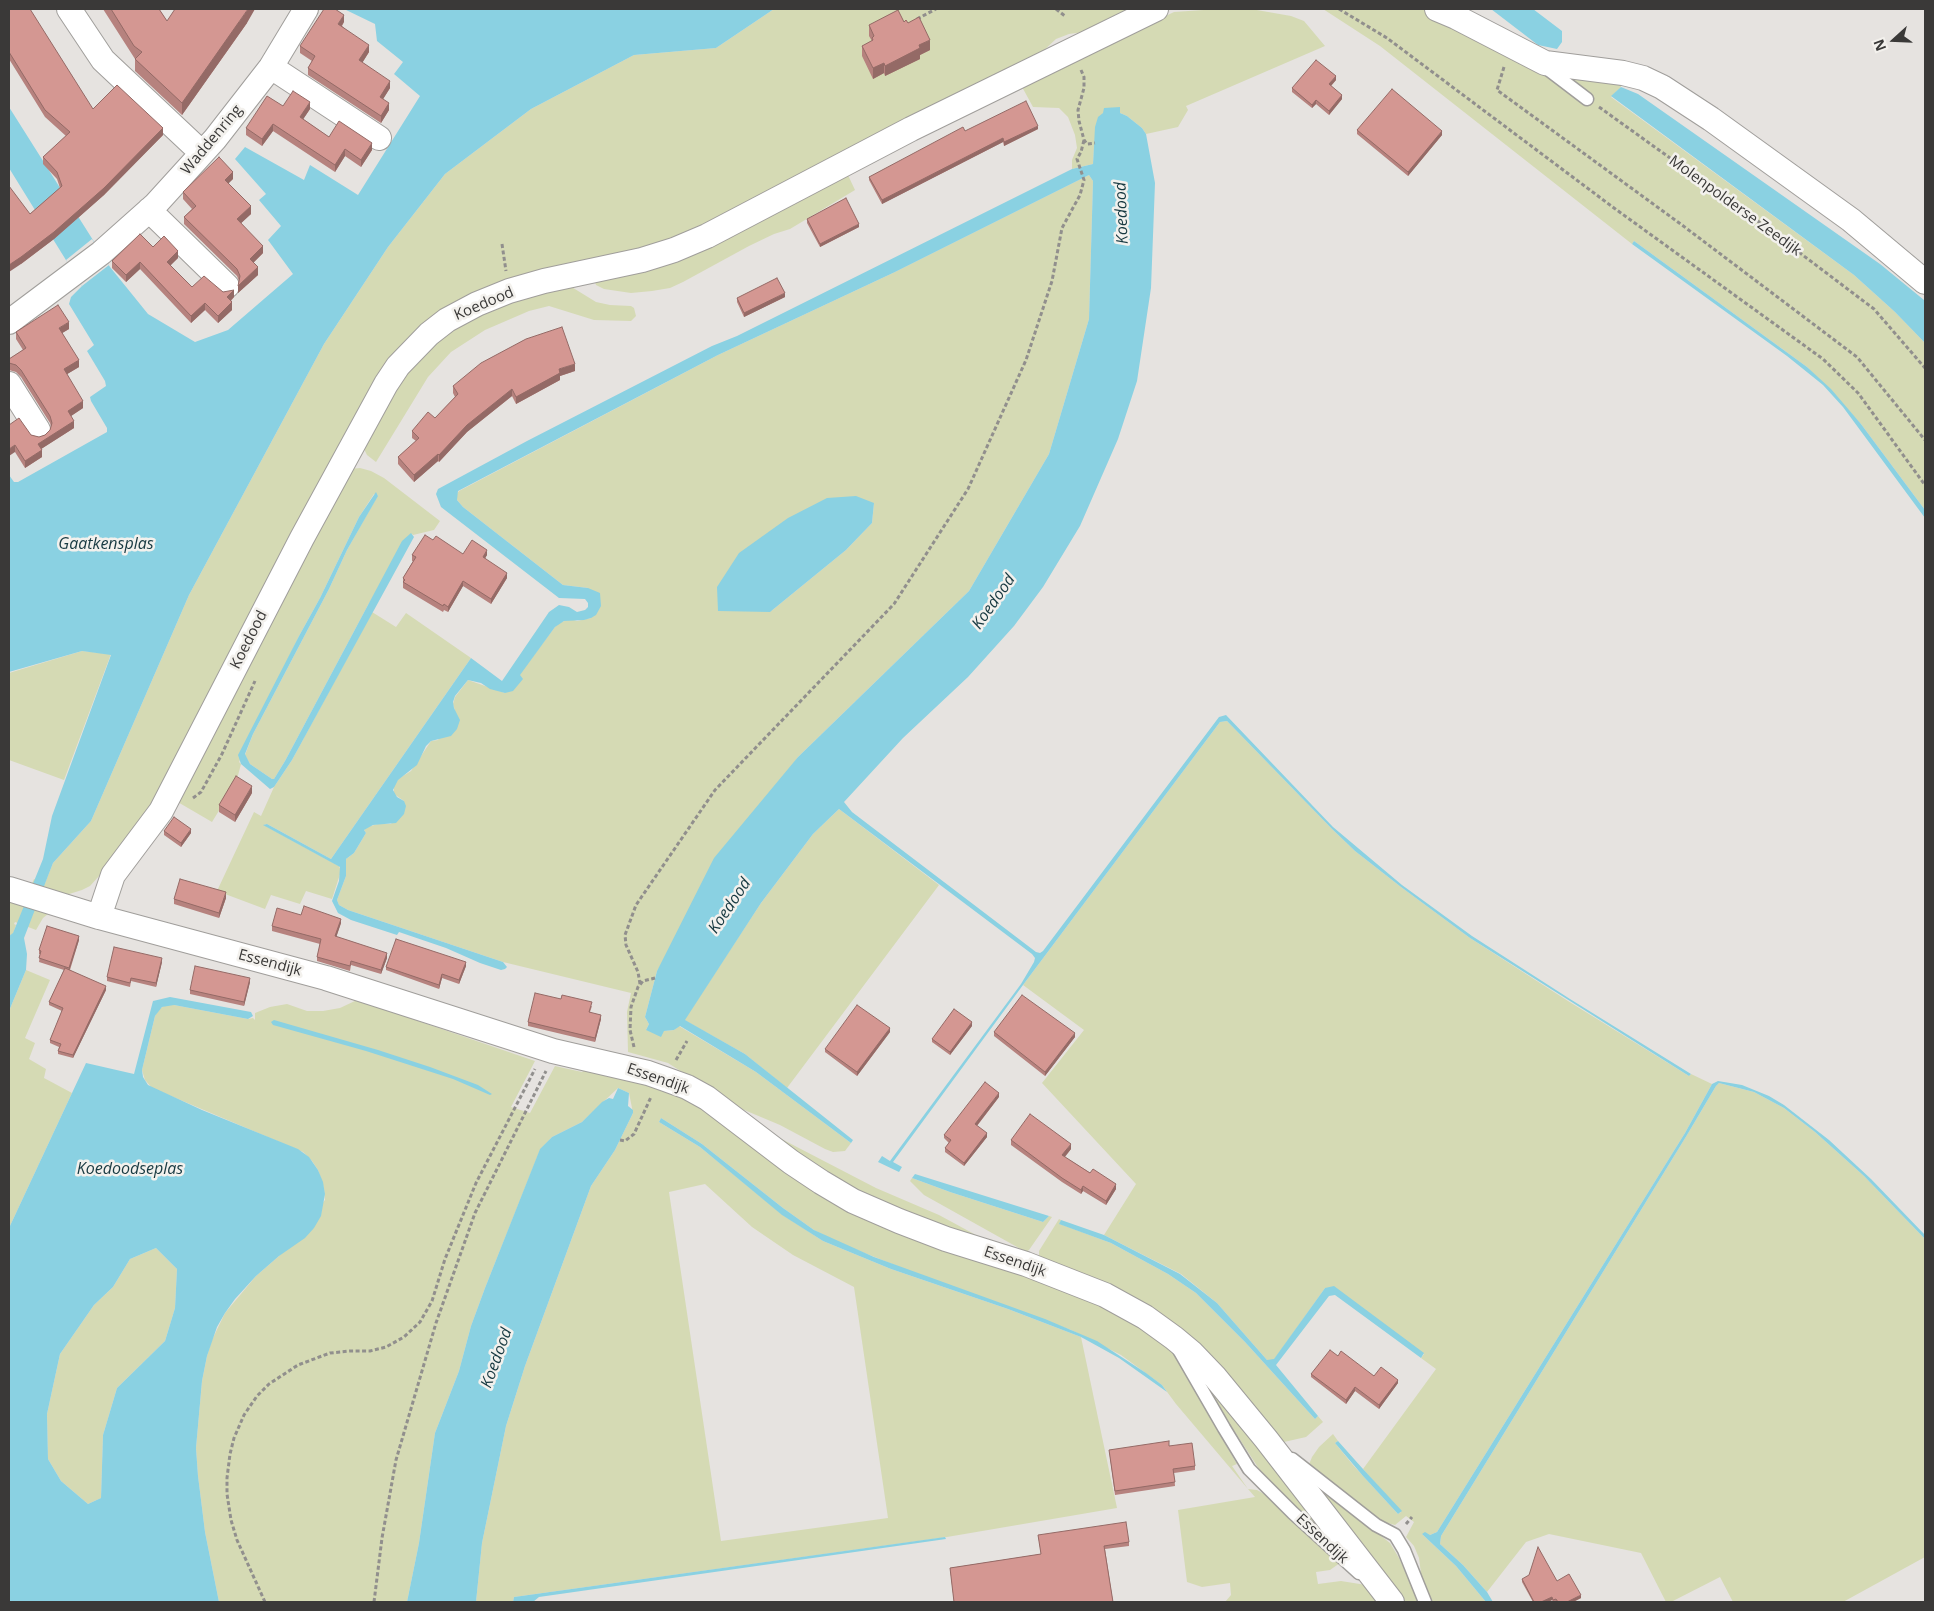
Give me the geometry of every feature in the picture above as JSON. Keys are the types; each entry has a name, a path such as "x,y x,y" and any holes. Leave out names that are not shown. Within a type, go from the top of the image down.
{"street":[{"path":"69,9 102,60 202,153"},
{"name":"Waddenring","path":"9,322 101,253 149,210 202,153 271,68 306,9"},
{"name":"Koedood","path":"99,917 113,875 161,811 302,538 386,384 408,354 429,334 448,320 477,304 509,291 544,281 642,260 674,250 707,236 911,129 1156,9"},
{"path":"1437,9 1545,64 1623,73 1643,78 1662,87 1711,119 1851,220 1925,282"},
{"path":"271,68 379,138"},
{"path":"149,210 226,286"},
{"path":"9,384 38,430"},
{"name":"Essendijk","path":"14,891 99,917 326,978 547,1049 648,1073 687,1087 707,1098 806,1172 853,1201 937,1235 1026,1264 1105,1295 1145,1317 1174,1338 1192,1353 1215,1377 1266,1439 1386,1593"}],"lane":[{"path":"1522,53 1587,99"},
{"name":"Essendijk","path":"1174,1338 1180,1353 1249,1469 1336,1553 1386,1593"},
{"name":"Essendijk","path":"1266,1439 1376,1525 1395,1534 1404,1550 1425,1602"}],"path":[{"path":"916,20 936,9"},
{"path":"1056,9 1065,16"},
{"path":"1340,9 1386,38 1614,208 1823,360 1858,393 1925,485"},
{"path":"640,984 638,972 626,946 625,935 636,904 715,790 894,604 968,489 1026,360 1052,281 1062,228 1080,195 1084,180 1077,163 1084,140 1078,110 1084,88 1084,77 1073,49"},
{"path":"1522,53 1508,54 1497,90 1690,230 1857,357 1925,440"},
{"name":"Molenpolderse Zeedijk","path":"1587,99 1755,219 1874,309 1925,368"},
{"path":"1084,140 1087,144 1095,143"},
{"path":"672,1066 687,1041"},
{"path":"265,1602 238,1540 228,1503 228,1462 234,1438 244,1415 257,1396 269,1384 298,1365 330,1353 386,1347 404,1337 420,1322 432,1301 452,1241 476,1183 509,1117 547,1049"},
{"path":"374,1602 382,1538 396,1460 445,1295 475,1213 548,1066 547,1049"}],"green space":[{"path":"774,9 1138,9 1091,31 1069,34 1056,39 1041,53 707,228 435,319 162,794 120,853 90,886 66,895 30,888 34,879 45,883 53,863 91,821 189,595 324,344 388,247 445,174 531,109 634,55 716,48"},
{"path":"1251,9 1291,16 1304,21 1325,46 1186,106 1188,110 1178,127 1146,134 1142,128 1127,116 1120,113 1103,113 1094,147 1093,164 1072,169 1072,160 1077,148 1075,135 1068,117 1059,108 1033,107 1021,85 1174,12"},
{"path":"1323,9 1425,9 1561,72 1620,76 1621,87 1611,97 1854,275 1895,312 1925,343 1925,510 1861,424 1807,367 1634,241 1632,244 1380,46"},
{"path":"847,173 855,190 790,229 774,234 749,246 670,288 631,293 604,289 596,285 595,282"},
{"path":"1089,175 1093,181 1089,319 1049,454 969,591 798,757 657,971 645,1017 649,1024 646,1030 674,1030 679,1026 756,1072 851,1143 845,1151 833,1152 780,1125 718,1099 683,1076 682,1072 668,1063 628,1052 627,1012 631,993 503,962 348,910 339,905 337,900 346,876 346,859 354,853 366,833 364,830 367,827 378,824 391,824 404,801 394,794 394,786 398,779 411,771 431,741 438,740 455,711 453,704 455,697 468,680 505,693 558,623 571,619 577,621 591,618 588,588 563,585 463,507 457,500 456,495 459,491 718,355 895,272","holes":["874,503 872,523 846,550 770,612"]},
{"path":"570,286 596,302 631,306 634,308 636,316 631,321 594,320 549,306 529,311 485,330 451,352 428,377 376,462 367,455 362,445 389,397 415,361 454,328 507,303"},
{"path":"360,468 384,478 440,521 434,530 412,534 368,605 285,761 274,779 272,779 250,764 245,755 253,734 329,589 347,550 378,495 374,494 359,517 320,598 299,636 239,762 241,764 236,783 212,822 176,801 349,469"},
{"path":"372,612 396,627 406,613 471,658 331,859 267,824 264,825 339,866 341,871 332,899 306,891 300,904 271,895 265,909 217,891 254,812 261,816 274,787 292,760"},
{"path":"82,651 111,654 64,780 9,760 9,673"},
{"path":"1227,721 1355,851 1401,887 1470,938 1568,1001 1689,1076 1691,1074 1712,1084 1685,1133 1437,1532 1430,1535 1422,1534 1456,1566 1486,1602 1430,1602 1422,1581 1419,1558 1414,1546 1406,1537 1414,1522 1406,1516 1395,1525 1380,1521 1308,1467 1319,1447 1333,1434 1338,1441 1335,1443 1353,1465 1398,1514 1401,1512 1363,1469 1436,1369 1421,1358 1424,1354 1325,1288 1274,1360 1267,1360 1217,1303 1181,1274 1104,1235 1136,1184 1042,1083 1084,1030 1023,985 1220,722"},
{"path":"839,809 939,885 787,1088 745,1054 684,1020 761,903 813,834"},
{"path":"9,899 84,924 48,914 43,918 36,930 15,922 13,934 9,936"},
{"path":"26,970 50,980 25,1038 35,1043 29,1059 46,1069 44,1078 72,1093 9,1228 9,1011"},
{"path":"357,1000 535,1061 511,1107 530,1113 555,1066 582,1072 589,1066 677,1091 772,1157 1091,1296 1166,1341 1237,1464 1232,1466 1248,1489 1162,1385 1121,1355 1071,1330 912,1272 837,1242 814,1230 702,1144 661,1118 659,1122 700,1147 783,1215 823,1241 891,1269 1008,1309 1081,1337 1117,1508 947,1537 514,1597 513,1602 476,1602 482,1543 506,1426 525,1366 591,1186 615,1150 633,1113 629,1093 618,1088 582,1122 552,1137 540,1150 485,1288 471,1326 459,1371 435,1433 419,1543 407,1602 219,1602 205,1532 196,1448 202,1381 207,1356 211,1342 225,1313 256,1276 279,1256 325,1200 324,1188 318,1170 303,1152 152,1088 145,1080 142,1070 155,1016 159,1009 166,1005 248,1019 253,1018 255,1020 255,1013 270,1007 287,1004 307,1011 340,1008","holes":["705,1184 752,1227 793,1255 854,1287 888,1518 721,1541 669,1192"]},
{"path":"1719,1083 1754,1092 1784,1108 1815,1132 1864,1176 1925,1239 1925,1557 1843,1602 1733,1602 1720,1577 1671,1602 1666,1602 1641,1553 1549,1534 1526,1542 1487,1592 1463,1565 1440,1544 1441,1536"},
{"path":"768,1132 876,1188 939,1215 1011,1254 857,1195"},
{"path":"912,1178 1043,1222 1049,1216 1052,1217 1026,1252 924,1195 910,1181"},
{"path":"1059,1219 1061,1220 1060,1224 1111,1243 1168,1274 1196,1293 1245,1342 1315,1419 1318,1416 1323,1422 1306,1437 1284,1442 1278,1438 1222,1373 1039,1260 1039,1251"},
{"path":"156,1248 177,1269 175,1308 165,1341 117,1388 103,1435 101,1498 88,1504 61,1481 48,1459 47,1414 60,1354 94,1305 113,1287 130,1259"},
{"path":"1189,1361 1349,1558 1291,1504 1259,1469"},
{"path":"1308,1478 1390,1543 1419,1602 1401,1602"},
{"path":"1248,1489 1257,1490 1266,1495 1340,1563 1330,1570 1316,1572 1318,1584 1341,1581 1366,1585 1383,1602 1225,1602 1231,1595 1230,1583 1202,1587 1187,1582 1178,1510 1255,1497"}],"water":[{"name":"Gaatkensplas","path":"344,9 774,9 716,48 634,55 531,109 445,174 388,247 324,344 189,595 91,821 53,863 24,938 27,954 26,970 9,1011 9,936 13,933 43,859 52,816 111,655 82,651 9,672 9,475 14,482 18,482 107,432 107,428 90,397 106,386 105,381 87,351 94,345 69,304 71,297 82,286 9,168 9,107 110,267 148,314 195,342 228,330 293,274 268,240 281,226 259,200 266,194 235,159 245,147 304,180 310,165 358,195 420,96 394,74 403,62 377,41 375,24"},
{"path":"1491,9 1533,9 1562,31 1562,42 1557,49 1538,45"},
{"path":"1621,87 1638,94 1880,264 1924,300 1925,343 1895,312 1854,275 1611,96"},
{"path":"1120,107 1120,113 1142,128 1146,134 1155,183 1151,288 1137,381 1118,439 1080,526 1043,587 1014,626 968,677 903,738 844,802 852,812 1036,952 1040,953 1219,717 1226,715 1333,827 1402,885 1472,936 1691,1074 1689,1076 1470,938 1401,887 1355,851 1227,721 1220,722 893,1162 902,1167 899,1172 878,1162 882,1156 890,1161 1021,984 1035,958 839,809 813,834 761,903 685,1020 745,1054 853,1140 851,1143 756,1072 680,1026 674,1030 664,1031 661,1037 646,1030 649,1024 645,1017 657,971 714,858 798,757 969,591 1049,454 1089,319 1093,181 1089,175 895,272 718,355 458,491 457,500 463,507 563,585 588,588 600,593 601,606 596,615 591,618 564,621 555,627 520,675 523,679 513,691 505,693 468,680 455,696 453,702 460,720 457,729 451,736 431,741 426,746 417,765 398,780 393,790 397,797 404,801 406,806 404,814 396,823 373,825 364,830 366,833 354,853 346,859 346,876 337,900 339,905 348,910 503,962 507,967 505,969 501,970 480,963 446,948 399,932 397,935 351,920 338,913 332,901 339,881 340,867 263,825 267,824 331,859 471,658 502,681 549,612 559,605 569,607 577,612 588,607 585,599 559,598 441,507 436,494 438,489 712,346 737,336 1072,169 1093,164 1095,127 1098,117 1103,113 1104,108"},
{"path":"1634,241 1807,367 1831,389 1861,424 1925,510 1925,518 1843,407 1823,385 1787,356 1632,244"},
{"path":"376,492 378,496 347,550 329,589 253,734 245,754 250,764 272,779 274,779 285,761 402,541 411,533 414,537 292,760 274,787 270,789 241,764 238,755 320,598 359,517"},
{"path":"856,496 874,503 872,523 846,550 770,612 718,611 717,587 739,553 788,518 827,498"},
{"name":"Koedoodseplas","path":"170,997 251,1012 253,1016 248,1019 174,1005 162,1007 155,1016 142,1070 143,1077 148,1085 202,1110 298,1149 309,1157 318,1170 323,1182 325,1194 321,1216 305,1238 279,1256 256,1276 235,1299 217,1327 207,1356 202,1381 196,1448 205,1532 219,1602 9,1602 9,1228 86,1063 134,1074 153,1001","holes":["156,1248 177,1269 175,1308 165,1341 117,1388 103,1435 101,1498 88,1504 61,1481 48,1459 47,1414 60,1354 94,1305 113,1287 130,1259"]},
{"path":"274,1020 430,1067 478,1085 492,1094 490,1095 453,1079 366,1051 273,1025 271,1022"},
{"path":"1718,1081 1742,1085 1769,1096 1784,1105 1829,1140 1871,1179 1925,1235 1925,1239 1864,1176 1815,1132 1784,1108 1754,1092 1719,1083 1441,1536 1440,1544 1463,1565 1487,1592 1493,1602 1486,1602 1456,1566 1422,1534 1425,1532 1430,1535 1437,1532 1685,1133 1712,1084"},
{"path":"618,1088 629,1093 628,1106 633,1110 633,1113 615,1150 591,1186 525,1366 506,1426 482,1543 476,1602 407,1602 419,1543 435,1433 459,1371 471,1326 485,1288 540,1149 552,1137 582,1122 602,1102 609,1098 613,1099"},
{"path":"661,1118 702,1144 814,1230 874,1257 1045,1319 1097,1341 1146,1373 1162,1385 1167,1392 1119,1358 1081,1337 1008,1309 891,1269 823,1241 782,1215 700,1147 659,1122"},
{"path":"915,1174 1049,1216 1043,1222 912,1178"},
{"path":"1061,1220 1104,1235 1180,1274 1217,1303 1267,1360 1274,1359 1325,1288 1334,1286 1424,1353 1421,1358 1335,1295 1329,1296 1276,1365 1318,1416 1315,1419 1245,1342 1196,1293 1168,1274 1111,1243 1059,1224"},
{"path":"1338,1441 1402,1511 1398,1514 1363,1476 1335,1443"},
{"path":"945,1537 946,1539 539,1597 533,1602 513,1602 514,1597"}],"pier":[{"path":"92,239 109,265 82,286 66,260"}],"building":[{"path":"9,9 30,9 93,109 117,85 163,128 104,188 54,232 9,265 9,186 30,214 62,186 57,172 43,157 70,132 45,110 9,52"},
{"path":"111,9 159,9 167,21 175,9 248,9 182,103 135,59 142,52 134,46"},
{"path":"324,9 335,9 344,15 338,24 369,45 359,60 390,81 380,97 389,103 381,116 308,68 315,56 300,46"},
{"path":"898,10 904,22 906,20 908,23 919,17 930,40 919,45 920,48 885,66 884,63 873,68 862,46 873,40 874,36 869,25"},
{"path":"1316,60 1336,76 1329,84 1342,95 1329,111 1316,100 1312,105 1292,88"},
{"path":"1392,89 1442,131 1408,172 1357,130"},
{"path":"293,91 310,102 300,117 329,137 339,121 372,143 361,160 345,149 335,165 273,124 262,139 246,128 267,96 283,106"},
{"path":"1026,101 1038,126 1004,142 1003,138 882,200 869,177 963,127 965,131"},
{"path":"219,157 233,172 225,180 251,206 237,219 263,246 250,259 258,267 238,286 240,276 237,269 184,217 196,206 183,192"},
{"path":"846,198 859,224 820,244 807,219"},
{"path":"140,234 153,247 164,236 178,251 167,262 192,287 204,276 223,292 234,290 227,297 232,302 218,316 205,303 191,316 140,262 126,275 112,261"},
{"path":"777,278 785,293 744,313 737,298"},
{"path":"58,305 69,322 59,328 79,360 64,369 83,401 68,411 74,421 38,444 42,450 25,461 15,445 9,449 9,425 19,418 31,435 39,437 45,435 50,430 52,423 50,416 21,370 16,365 9,363 9,359 26,348 16,332"},
{"path":"562,327 575,364 559,369 560,373 516,397 512,389 467,425 439,455 414,475 398,457 419,438 412,431 428,412 435,418 458,394 453,386 481,363 526,339"},
{"path":"425,535 433,540 436,536 463,554 472,540 487,550 483,557 507,573 491,599 463,581 448,607 444,604 443,606 403,582 405,580 403,578 416,557 412,555"},
{"path":"236,776 252,786 235,815 219,805"},
{"path":"174,817 191,829 181,843 164,831"},
{"path":"180,879 226,892 219,913 174,899"},
{"path":"304,906 341,919 335,936 387,953 381,970 351,961 350,966 317,957 321,939 272,926 277,908 301,915"},
{"path":"47,926 79,936 69,968 39,958 41,951 39,950"},
{"path":"396,939 466,962 459,980 442,974 439,985 386,967"},
{"path":"114,947 162,958 156,983 131,978 130,983 107,977"},
{"path":"195,966 250,978 244,1002 190,990"},
{"path":"65,968 106,986 73,1055 58,1051 61,1044 50,1040 63,1008 49,1002"},
{"path":"535,993 561,999 562,995 592,1002 589,1012 601,1015 595,1038 528,1022"},
{"path":"1022,995 1075,1033 1045,1072 994,1032"},
{"path":"857,1005 890,1028 857,1072 825,1049"},
{"path":"954,1009 972,1022 950,1052 932,1039"},
{"path":"985,1082 999,1093 975,1124 987,1133 964,1163 945,1148 951,1140 944,1135"},
{"path":"1030,1114 1071,1144 1062,1155 1090,1173 1093,1169 1116,1184 1106,1201 1083,1186 1081,1190 1062,1178 1011,1140"},
{"path":"1330,1350 1338,1356 1341,1351 1374,1376 1381,1367 1398,1380 1379,1405 1355,1387 1346,1400 1311,1374"},
{"path":"1169,1441 1169,1446 1192,1443 1195,1466 1173,1469 1175,1482 1115,1491 1109,1450"},
{"path":"1126,1522 1129,1542 1104,1546 1113,1602 954,1602 950,1568 1041,1554 1038,1535"},
{"path":"1538,1547 1557,1581 1569,1574 1581,1595 1567,1602 1558,1602 1556,1599 1553,1600 1552,1597 1541,1602 1534,1602 1522,1579 1529,1575"}]}
